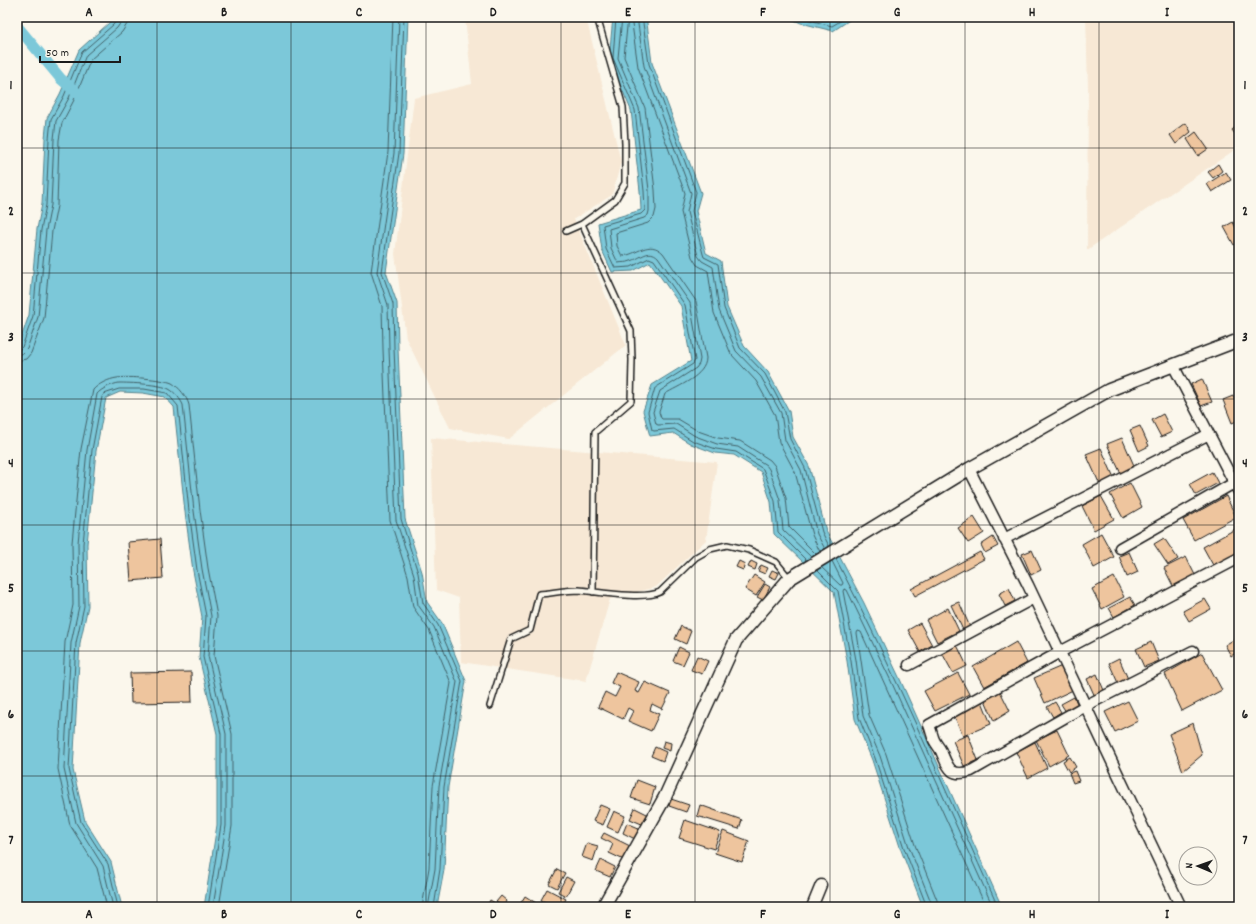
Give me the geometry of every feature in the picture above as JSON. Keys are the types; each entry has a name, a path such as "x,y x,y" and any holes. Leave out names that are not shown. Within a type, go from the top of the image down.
{"street":[{"path":"603,907 665,798 736,640 789,579 969,468 1109,390 1239,340"},
{"path":"1120,548 1237,488 1173,365"},
{"path":"1004,539 1209,434"},
{"path":"969,468 1034,598 1181,907"},
{"path":"1193,651 1085,706 964,774 955,773 949,769 939,747 934,741 929,725 1060,652 1239,558"},
{"path":"909,665 1034,598"},
{"path":"812,907 821,885"}],"lane":[{"path":"566,231 582,224 616,200 625,183 623,107 597,17"},
{"path":"582,224 631,331 632,360 631,401 595,432 593,592"},
{"path":"490,706 511,639 530,630 539,594 578,590 641,595 655,594 660,592 696,557 710,549 727,545 749,550 776,562 789,579"}],"shaded area":[{"path":"586,17 621,162 612,195 574,219 626,345 509,439 450,428 406,338 395,254 414,98 472,84 465,18"},
{"path":"1086,17 1239,17 1239,147 1087,250 1088,88"},
{"path":"431,438 717,462 706,540 656,587 610,599 586,681 461,662 459,598 436,590"}],"water":[{"path":"114,17 408,17 403,154 386,272 397,303 405,519 422,572 427,602 442,623 466,681 448,787 444,870 437,907 204,907 217,825 217,734 199,657 202,617 193,571 185,512 174,407 165,397 143,393 120,392 106,398 96,451 87,544 88,606 80,643 73,770 85,821 111,862 122,907 17,907 17,359 19,344 29,315 37,229 42,204 47,118 60,94 79,50"},
{"path":"613,17 648,17 647,23 652,63 701,193 696,211 706,253 721,261 727,307 744,346 768,372 789,411 793,437 809,466 826,531 864,603 899,677 1002,907 923,907 901,850 872,760 855,719 847,661 834,592 774,534 771,502 761,472 734,455 715,453 691,444 673,433 650,436 643,411 652,385 691,361 681,306 650,262 633,271 612,272 602,250 598,223 641,210 631,110 609,59"},
{"path":"787,17 854,17 833,31 801,23"}],"building":[{"path":"1186,123 1191,132 1176,144 1170,135"},
{"path":"1239,124 1239,139 1232,130"},
{"path":"1196,132 1208,149 1198,156 1187,139"},
{"path":"1218,164 1222,171 1213,178 1208,172"},
{"path":"1226,172 1231,180 1212,192 1207,184"},
{"path":"1233,222 1239,234 1239,242 1234,245 1224,227"},
{"path":"1239,286 1239,297 1234,291"},
{"path":"1202,379 1212,402 1201,406 1191,384"},
{"path":"1239,392 1239,404 1235,394"},
{"path":"1233,396 1239,409 1239,420 1232,423 1223,400"},
{"path":"1163,414 1172,432 1161,437 1152,420"},
{"path":"1140,426 1149,446 1139,451 1130,430"},
{"path":"1122,438 1136,470 1122,476 1107,444"},
{"path":"1101,448 1115,480 1101,487 1086,454"},
{"path":"1212,472 1218,483 1196,495 1190,484"},
{"path":"1130,483 1142,507 1123,518 1110,494"},
{"path":"1101,496 1114,519 1094,530 1082,506"},
{"path":"1226,496 1236,517 1194,540 1183,520"},
{"path":"974,517 984,533 968,543 958,528"},
{"path":"1239,527 1239,553 1214,567 1203,547"},
{"path":"1101,533 1114,557 1094,568 1082,544"},
{"path":"993,537 998,546 985,553 981,545"},
{"path":"1164,538 1178,559 1168,565 1154,544"},
{"path":"160,539 163,578 131,581 128,542"},
{"path":"1032,550 1041,570 1031,575 1022,554"},
{"path":"980,552 984,559 915,596 911,589"},
{"path":"1129,552 1138,572 1127,577 1119,556"},
{"path":"1186,557 1196,577 1174,588 1164,568"},
{"path":"739,561 745,564 743,570 736,567"},
{"path":"751,561 757,564 755,570 748,567"},
{"path":"761,565 768,568 765,574 758,571"},
{"path":"772,570 779,573 776,579 769,576"},
{"path":"754,575 765,582 756,596 745,589"},
{"path":"1114,577 1124,597 1102,609 1092,589"},
{"path":"765,584 770,587 763,600 757,597"},
{"path":"1009,588 1015,601 1005,606 999,594"},
{"path":"1130,597 1135,605 1114,617 1109,608"},
{"path":"1205,599 1211,609 1189,621 1183,611"},
{"path":"959,602 970,627 963,630 951,605"},
{"path":"948,608 959,631 937,642 926,620"},
{"path":"920,623 932,645 920,652 908,630"},
{"path":"681,626 691,631 686,644 675,639"},
{"path":"1238,637 1239,651 1231,656 1225,645"},
{"path":"1016,642 1027,663 984,687 973,667"},
{"path":"1151,642 1159,661 1144,667 1136,649"},
{"path":"957,645 967,666 953,673 942,653"},
{"path":"679,647 689,652 683,665 673,661"},
{"path":"1202,653 1222,690 1182,711 1165,674"},
{"path":"697,656 708,661 702,674 691,670"},
{"path":"1119,658 1128,679 1118,683 1109,663"},
{"path":"1062,666 1073,690 1045,703 1034,678"},
{"path":"191,672 192,702 131,703 130,673"},
{"path":"616,672 639,682 635,691 639,693 645,682 670,693 662,709 652,704 650,710 659,714 651,731 628,721 633,711 628,708 623,719 598,707 605,692 615,697 620,687 611,683"},
{"path":"958,673 969,694 935,711 924,691"},
{"path":"1097,674 1106,695 1096,699 1087,679"},
{"path":"1000,691 1010,711 994,721 985,700"},
{"path":"1074,697 1078,705 1066,712 1061,704"},
{"path":"981,699 991,724 963,736 952,711"},
{"path":"1128,701 1138,721 1115,732 1105,712"},
{"path":"1055,702 1061,712 1053,717 1047,707"},
{"path":"1193,723 1202,755 1183,771 1169,734"},
{"path":"1057,730 1069,755 1049,766 1036,740"},
{"path":"968,735 978,760 964,766 953,741"},
{"path":"664,741 671,743 670,751 662,748"},
{"path":"1035,742 1047,768 1028,778 1016,752"},
{"path":"655,747 666,752 663,761 651,756"},
{"path":"1070,757 1076,767 1069,772 1063,761"},
{"path":"1075,771 1079,781 1073,783 1069,773"},
{"path":"637,780 655,787 650,804 631,798"},
{"path":"671,799 689,805 686,812 669,806"},
{"path":"600,805 610,809 603,825 593,821"},
{"path":"700,805 742,820 739,829 697,816"},
{"path":"635,808 649,815 644,825 630,819"},
{"path":"614,811 625,816 618,832 607,827"},
{"path":"685,820 720,832 714,849 679,838"},
{"path":"627,823 641,829 637,840 623,833"},
{"path":"723,831 749,841 742,862 715,853"},
{"path":"604,833 630,846 624,860 609,853 613,844 601,838"},
{"path":"587,843 598,846 593,861 582,857"},
{"path":"601,860 615,867 610,877 596,871"},
{"path":"557,869 565,873 557,888 549,884"},
{"path":"566,877 574,881 566,896 558,892"},
{"path":"547,889 566,899 562,907 555,907 541,900"},
{"path":"501,896 507,901 504,907 496,902"},
{"path":"525,896 536,903 534,907 519,906"},
{"path":"490,900 500,906 500,907 487,906"}],"waterway":[{"path":"17,26 61,79 76,92"}]}
